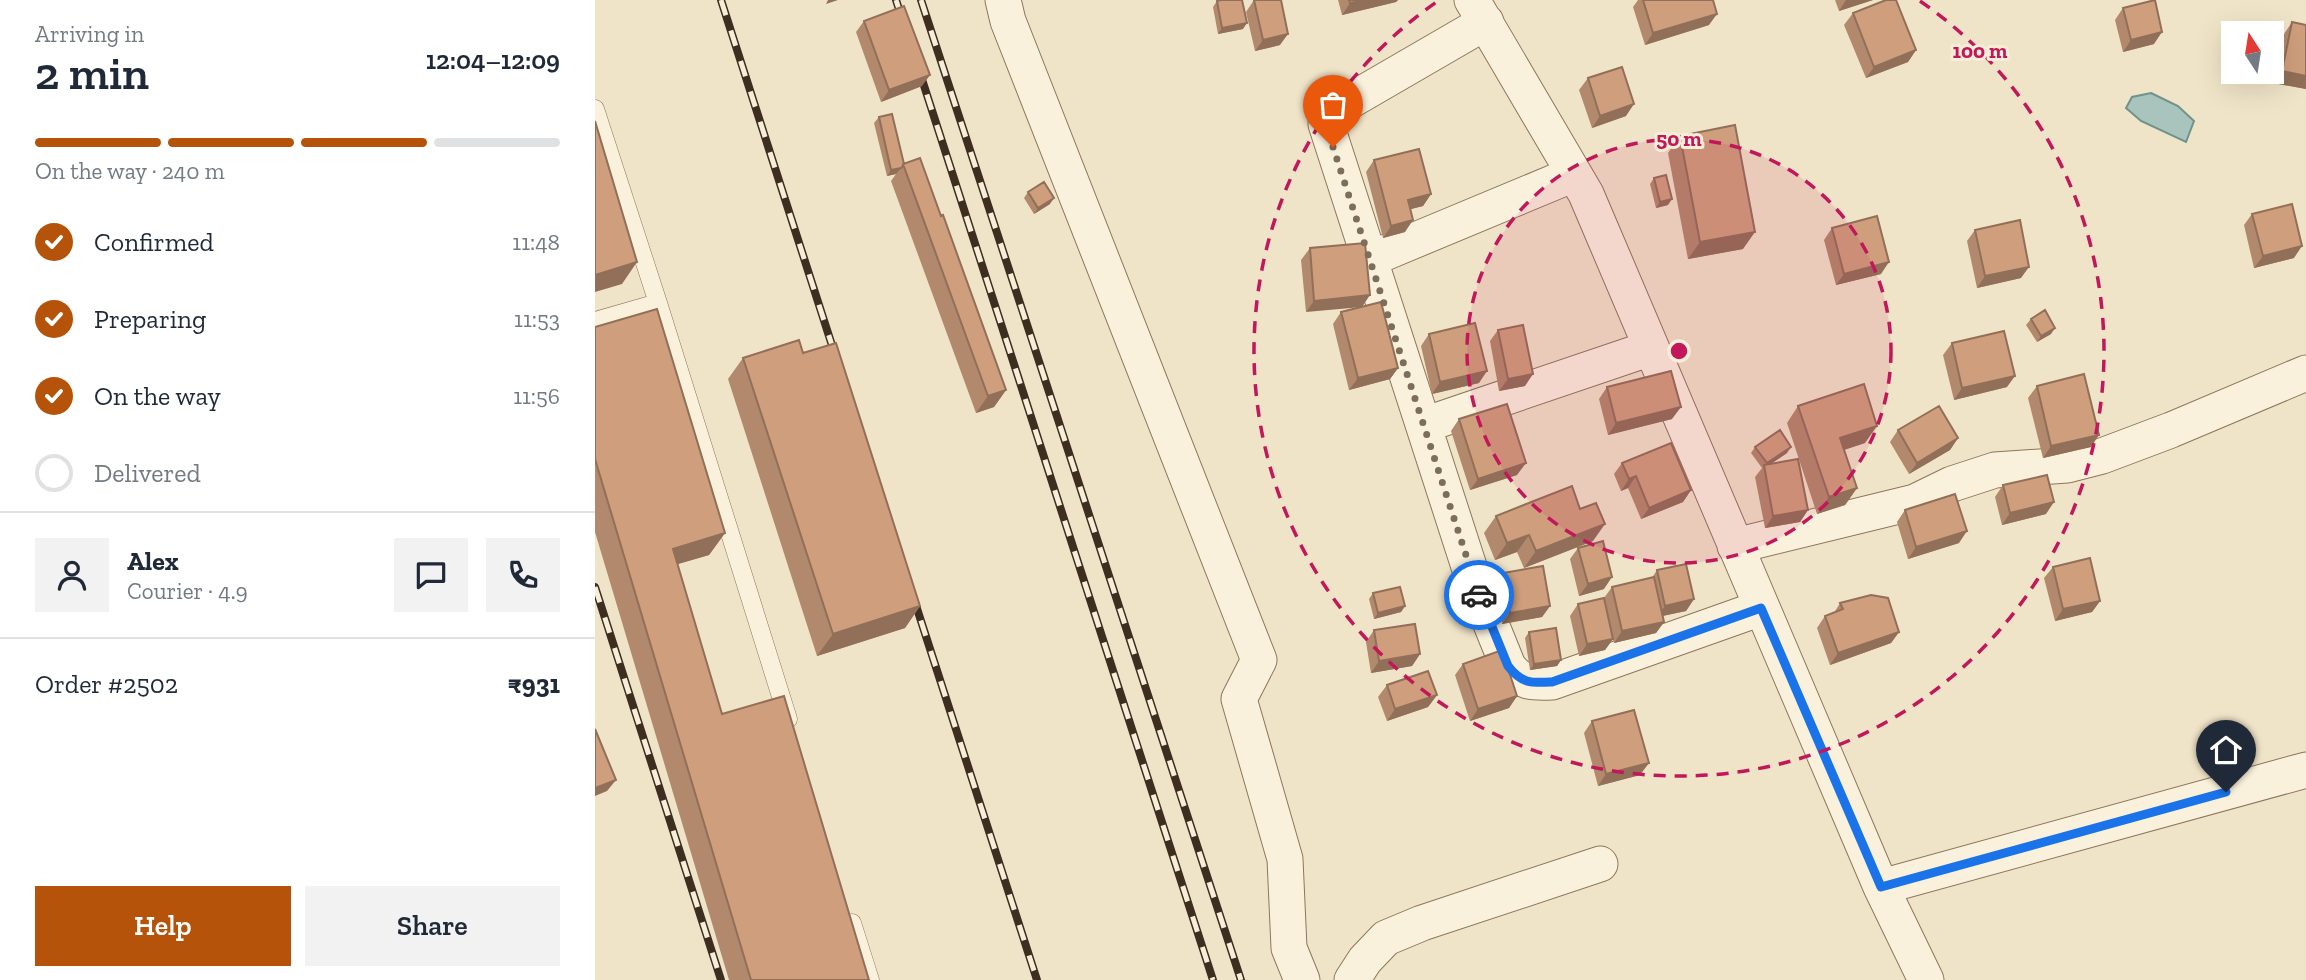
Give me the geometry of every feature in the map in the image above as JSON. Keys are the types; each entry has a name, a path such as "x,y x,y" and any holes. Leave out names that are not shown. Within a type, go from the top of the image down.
{"street":[{"path":"1003,0 1008,20 1259,660 1239,699 1285,859 1289,948 1302,980"},
{"path":"1761,608 1552,682 1529,683 1515,676 1508,666 1474,582 1326,124 1329,113 1479,11 1586,194 1881,887 1926,980"},
{"path":"1370,259 1574,174"},
{"path":"1424,425 1651,348"},
{"path":"1735,546 1915,502 1952,484 1995,470 2067,465 2102,456 2306,373"},
{"path":"1881,887 2306,770"},
{"path":"1352,980 1365,960 1386,938 1422,923 1600,864"}],"lane":[{"path":"595,109 792,733"},
{"path":"595,321 658,303"},
{"path":"845,902 870,980"}],"water":[{"path":"2151,93 2178,106 2194,121 2186,142 2141,121 2126,108 2132,97"}],"building":[{"path":"1242,0 1247,23 1222,28 1217,1"},
{"path":"1254,0 1281,0 1288,34 1263,40"},
{"path":"1643,0 1713,0 1717,14 1653,33"},
{"path":"1886,0 1896,0 1916,50 1874,67 1853,13"},
{"path":"2155,0 2162,32 2131,40 2123,8"},
{"path":"904,6 930,75 889,90 864,21"},
{"path":"2292,22 2306,25 2306,76 2284,71"},
{"path":"1622,67 1634,104 1600,116 1588,78"},
{"path":"892,114 904,164 901,168 891,170 879,117"},
{"path":"595,121 637,262 595,275"},
{"path":"1735,125 1755,232 1700,242 1680,136"},
{"path":"1419,149 1431,194 1408,200 1413,220 1391,226 1374,160"},
{"path":"920,158 1006,390 988,396 903,164"},
{"path":"1666,175 1672,199 1660,202 1654,178"},
{"path":"1044,182 1054,198 1038,208 1028,192"},
{"path":"2292,204 2302,246 2263,256 2252,214"},
{"path":"1877,216 1889,262 1844,274 1832,228"},
{"path":"2020,220 2029,267 1985,276 1975,230"},
{"path":"1365,243 1370,295 1314,301 1310,248"},
{"path":"1381,302 1398,368 1358,378 1341,312"},
{"path":"657,309 725,533 673,549 722,714 784,696 869,980 751,980 595,459 595,327"},
{"path":"2045,310 2055,328 2041,336 2031,319"},
{"path":"1475,323 1487,371 1440,382 1429,334"},
{"path":"1523,325 1533,374 1508,379 1498,330"},
{"path":"2004,331 2015,376 1962,388 1952,343"},
{"path":"799,340 803,353 836,343 920,606 833,634 743,358"},
{"path":"1671,371 1681,407 1616,423 1607,387"},
{"path":"2084,374 2099,435 2051,446 2037,386"},
{"path":"1864,384 1877,426 1840,438 1857,488 1829,497 1798,406"},
{"path":"1507,404 1526,463 1478,479 1459,419"},
{"path":"1939,406 1958,438 1917,463 1898,430"},
{"path":"1780,430 1791,447 1767,463 1755,447"},
{"path":"1671,443 1691,490 1649,508 1636,476 1629,479 1622,463"},
{"path":"1798,459 1808,510 1773,516 1764,465"},
{"path":"2047,475 2054,502 2010,513 2003,485"},
{"path":"1572,486 1580,509 1596,503 1605,524 1536,551 1529,535 1507,543 1496,516"},
{"path":"1955,494 1967,531 1916,547 1905,510"},
{"path":"1603,541 1612,577 1588,584 1578,548"},
{"path":"2090,558 2100,601 2063,609 2053,567"},
{"path":"1686,564 1694,599 1665,606 1657,570"},
{"path":"1543,566 1550,606 1510,613 1503,573"},
{"path":"1654,577 1664,622 1622,631 1612,587"},
{"path":"1400,587 1405,606 1378,613 1373,593"},
{"path":"1871,595 1888,598 1899,632 1838,653 1825,616 1843,609 1840,603"},
{"path":"1604,598 1613,639 1587,644 1578,604"},
{"path":"1415,624 1420,654 1379,661 1374,630"},
{"path":"1556,628 1561,660 1534,664 1529,632"},
{"path":"1502,650 1517,696 1478,709 1463,664"},
{"path":"1428,671 1437,695 1395,709 1387,685"},
{"path":"1634,710 1649,763 1606,774 1592,721"},
{"path":"595,729 616,780 595,788"}],"railway":[{"path":"721,0 838,364"},
{"path":"896,0 905,28"},
{"path":"921,0 1241,980"},
{"path":"917,64 1213,980"},
{"path":"595,587 721,980"},
{"path":"911,590 1037,980"}],"way so far":[{"path":"1333,147 1479,595"}],"route":[{"path":"1479,595 1508,666 1515,676 1529,683 1552,682 1761,608 1881,887 2226,792"}]}
